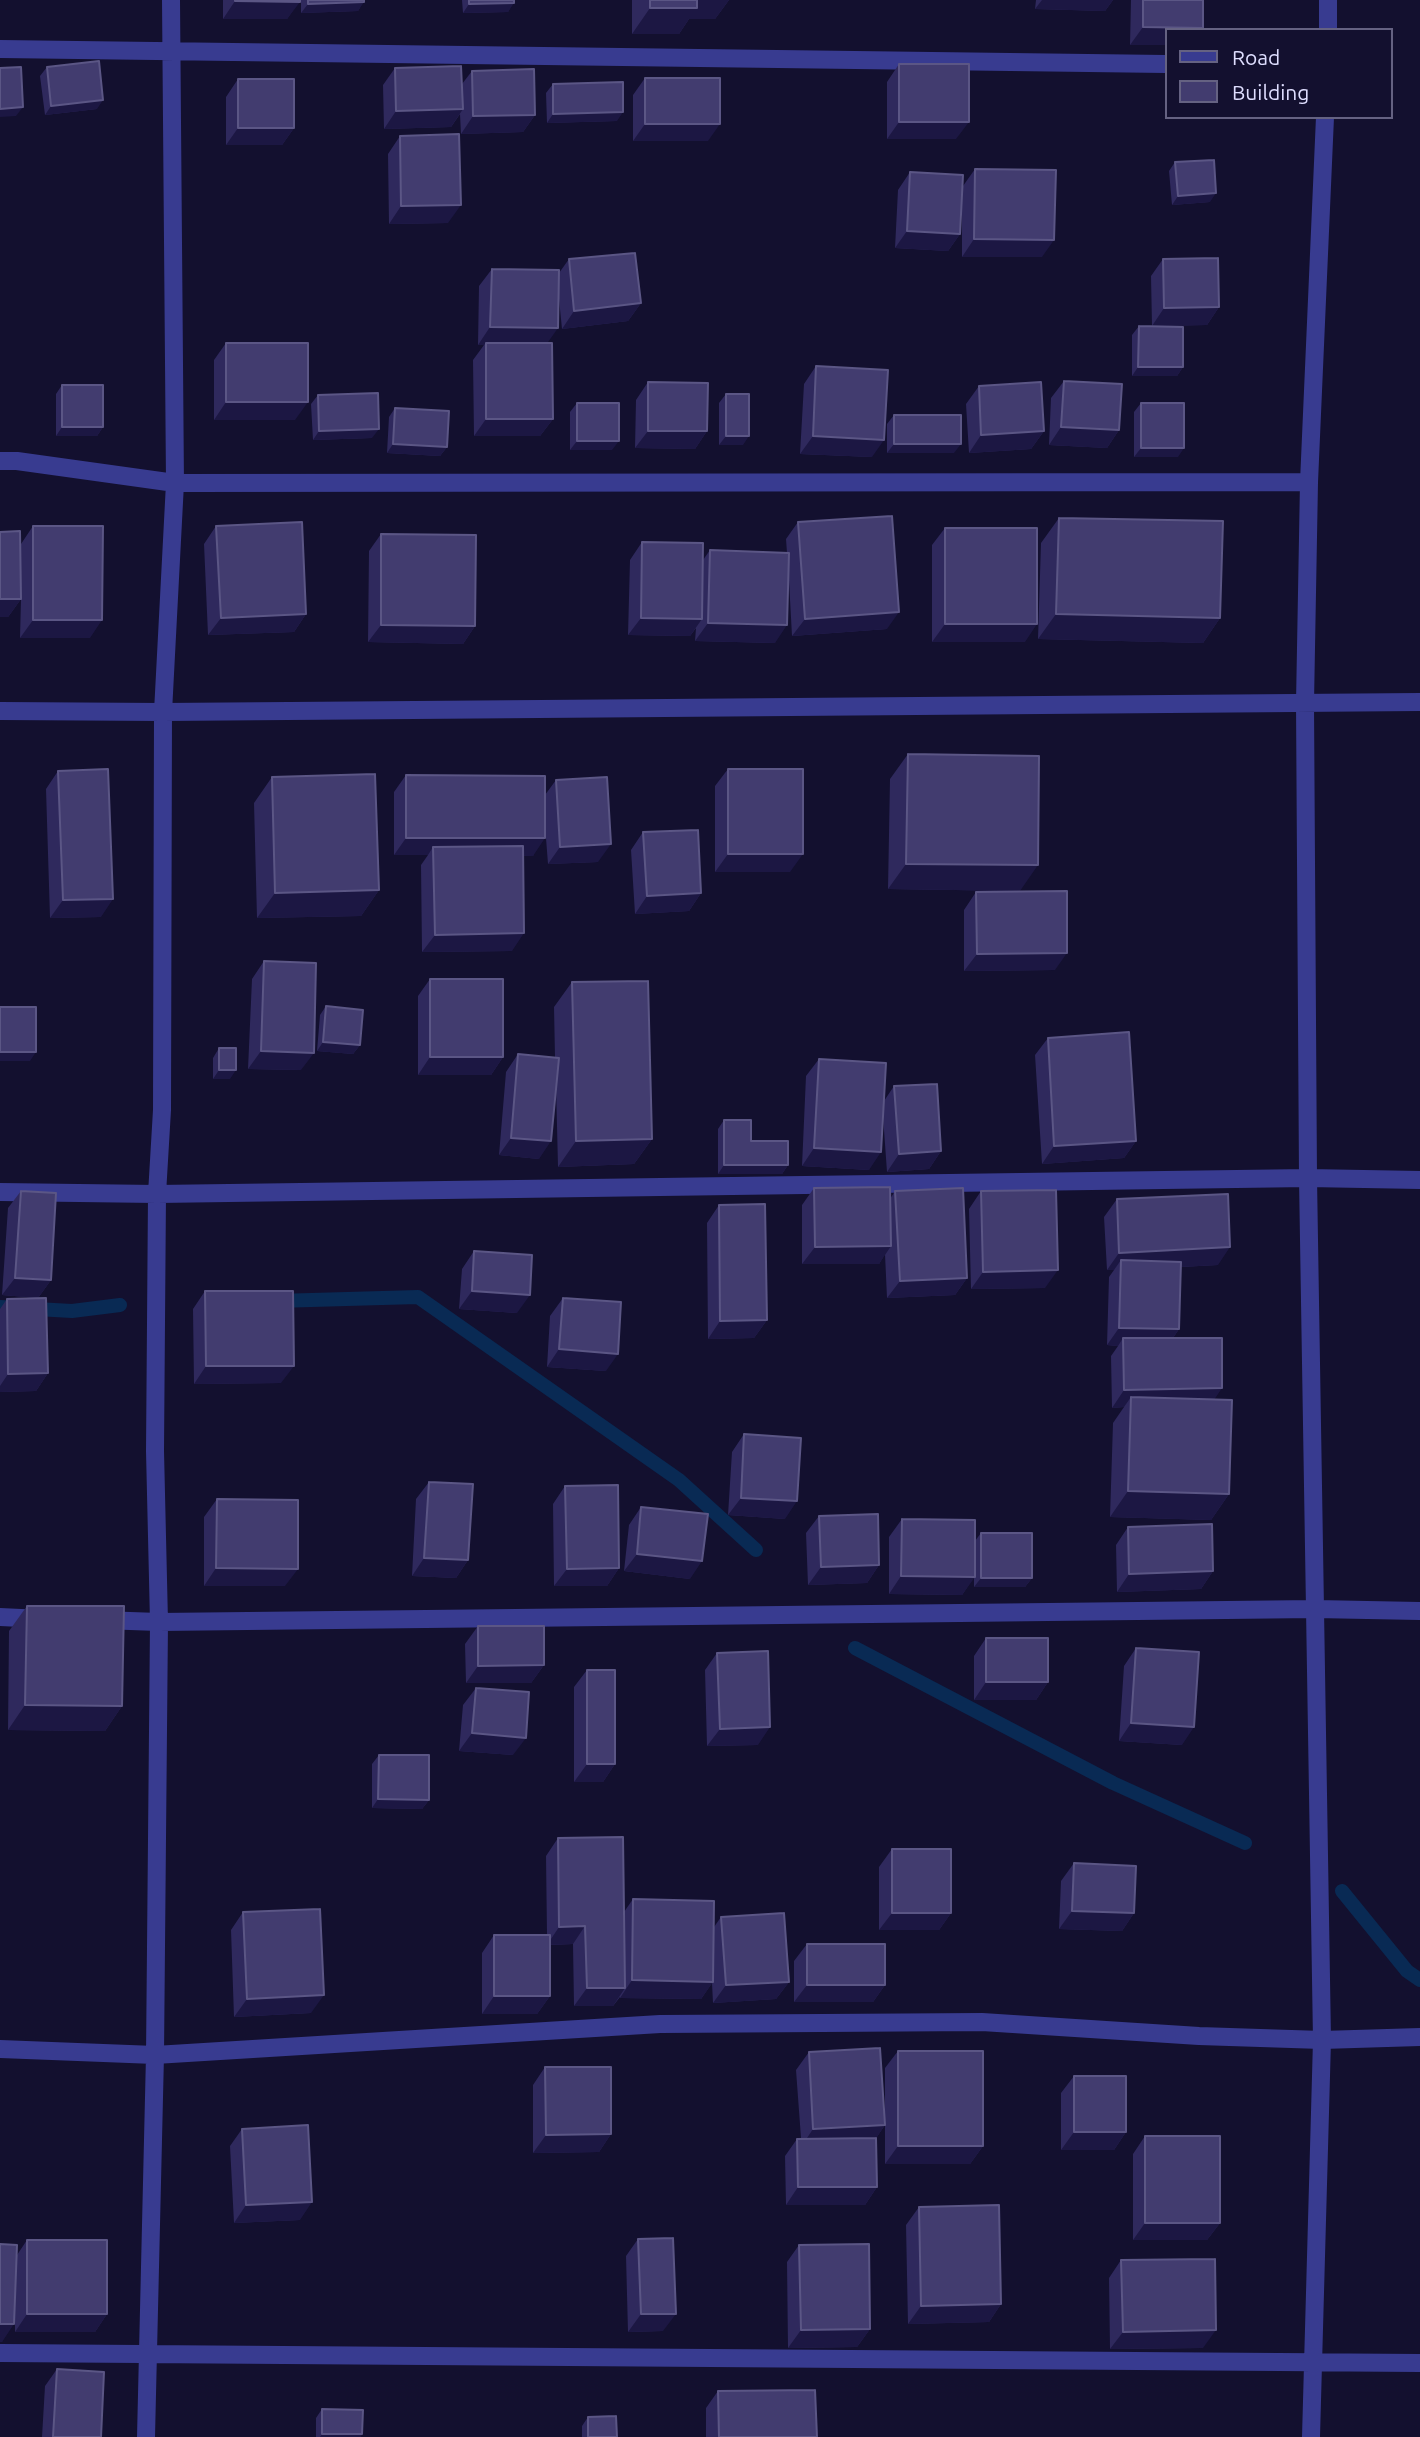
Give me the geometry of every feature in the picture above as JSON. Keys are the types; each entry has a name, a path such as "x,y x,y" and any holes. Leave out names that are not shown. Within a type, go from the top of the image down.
{"street":[{"path":"146,2437 155,2055 159,1622 155,1451 157,1194 162,1110 163,712 176,483 171,0"},
{"path":"1328,0 1328,28"},
{"path":"0,49 1164,64"},
{"path":"1311,2437 1322,2040 1308,1178 1305,703 1309,482 1325,119"},
{"path":"0,461 17,461 176,483 1309,482"},
{"path":"0,711 1420,702"},
{"path":"0,1192 157,1194 1308,1178 1420,1180"},
{"path":"80,1620 159,1622 1315,1609 1420,1611"},
{"path":"0,1617 53,1619"},
{"path":"0,2049 155,2055 660,2024 982,2022 1186,2035 1322,2040 1420,2037"},
{"path":"0,2353 1420,2363"}],"building":[{"path":"300,0 300,2 235,1"},
{"path":"308,0 364,0 364,2 308,4"},
{"path":"469,0 514,0 514,3 469,4"},
{"path":"650,0 697,0 697,8 650,8"},
{"path":"1143,0 1203,0 1203,28 1143,27"},
{"path":"99,61 103,100 51,106 47,67"},
{"path":"899,64 969,64 969,122 899,122"},
{"path":"461,66 463,109 396,111 395,68"},
{"path":"21,67 23,107 0,109 0,68"},
{"path":"534,69 535,115 473,116 472,71"},
{"path":"645,78 720,78 720,124 645,124"},
{"path":"238,79 294,79 294,128 238,128"},
{"path":"623,82 623,112 553,114 553,84"},
{"path":"459,134 461,205 401,206 400,136"},
{"path":"1214,160 1216,193 1178,196 1175,162"},
{"path":"975,169 1056,170 1054,240 974,239"},
{"path":"910,172 963,175 960,234 907,231"},
{"path":"635,253 641,303 574,311 569,259"},
{"path":"1218,258 1219,307 1164,308 1163,259"},
{"path":"492,269 559,270 558,328 490,327"},
{"path":"1139,326 1183,327 1183,367 1138,367"},
{"path":"226,343 308,343 308,402 226,402"},
{"path":"486,343 552,343 553,419 486,419"},
{"path":"816,366 888,370 884,440 813,436"},
{"path":"1064,381 1122,384 1119,430 1061,427"},
{"path":"648,382 708,383 707,431 648,431"},
{"path":"1041,382 1044,431 981,435 979,386"},
{"path":"62,385 103,385 103,427 62,427"},
{"path":"378,393 379,429 319,431 318,395"},
{"path":"726,394 749,394 749,436 726,436"},
{"path":"577,403 619,403 619,441 577,441"},
{"path":"1141,403 1184,403 1184,448 1141,448"},
{"path":"395,408 449,411 447,447 393,444"},
{"path":"894,415 961,415 961,444 894,444"},
{"path":"892,516 899,612 805,619 798,522"},
{"path":"1059,518 1223,521 1220,618 1056,614"},
{"path":"302,522 306,614 221,618 216,526"},
{"path":"33,526 103,526 102,620 33,620"},
{"path":"945,528 1037,528 1037,624 945,624"},
{"path":"20,531 21,599 0,599 0,532"},
{"path":"381,534 476,535 475,626 381,625"},
{"path":"642,542 703,543 702,619 641,618"},
{"path":"710,550 789,553 787,625 708,623"},
{"path":"908,754 1039,756 1038,865 906,864"},
{"path":"108,769 113,899 63,900 58,771"},
{"path":"728,769 803,769 803,854 728,854"},
{"path":"375,774 379,890 275,893 272,777"},
{"path":"406,775 545,776 545,838 406,838"},
{"path":"607,777 611,844 560,847 556,780"},
{"path":"698,830 701,893 647,896 643,832"},
{"path":"523,846 524,933 435,935 433,847"},
{"path":"1067,891 1067,953 977,954 976,892"},
{"path":"264,961 316,963 314,1053 261,1051"},
{"path":"430,979 503,979 503,1057 430,1057"},
{"path":"648,981 652,1139 576,1141 572,982"},
{"path":"326,1006 363,1010 360,1045 323,1042"},
{"path":"0,1007 36,1007 36,1052 0,1052"},
{"path":"1129,1032 1136,1141 1054,1146 1048,1038"},
{"path":"219,1048 236,1048 236,1070 219,1070"},
{"path":"518,1054 559,1058 551,1141 511,1138"},
{"path":"819,1059 886,1063 881,1152 814,1148"},
{"path":"937,1084 941,1151 899,1154 894,1086"},
{"path":"724,1120 751,1120 751,1141 788,1141 788,1165 724,1165"},
{"path":"890,1187 891,1246 815,1247 814,1188"},
{"path":"963,1188 967,1278 900,1281 895,1191"},
{"path":"1056,1190 1058,1270 983,1272 981,1191"},
{"path":"21,1191 56,1193 51,1280 15,1278"},
{"path":"1228,1194 1230,1247 1119,1253 1117,1199"},
{"path":"765,1204 767,1320 720,1321 719,1205"},
{"path":"474,1251 532,1255 530,1295 472,1291"},
{"path":"1121,1260 1181,1262 1179,1329 1119,1328"},
{"path":"205,1291 293,1291 294,1366 206,1366"},
{"path":"46,1298 48,1373 8,1374 7,1299"},
{"path":"563,1298 621,1302 618,1354 559,1349"},
{"path":"1123,1338 1222,1338 1222,1388 1124,1390"},
{"path":"1131,1397 1232,1400 1229,1494 1128,1491"},
{"path":"744,1434 801,1438 797,1501 741,1498"},
{"path":"429,1482 473,1484 468,1560 424,1558"},
{"path":"618,1485 619,1568 567,1569 565,1486"},
{"path":"217,1499 298,1500 298,1569 216,1568"},
{"path":"641,1507 708,1514 702,1561 637,1554"},
{"path":"878,1514 879,1565 821,1567 819,1516"},
{"path":"902,1519 975,1520 975,1577 901,1576"},
{"path":"1212,1524 1213,1571 1129,1574 1128,1527"},
{"path":"981,1533 1032,1533 1032,1578 981,1578"},
{"path":"27,1606 124,1606 122,1706 25,1705"},
{"path":"478,1626 544,1626 544,1665 478,1666"},
{"path":"986,1638 1048,1638 1048,1682 986,1682"},
{"path":"1136,1648 1199,1652 1194,1727 1131,1723"},
{"path":"768,1651 770,1727 720,1729 717,1653"},
{"path":"587,1670 615,1670 615,1764 587,1764"},
{"path":"476,1688 529,1692 526,1738 472,1733"},
{"path":"379,1755 429,1755 429,1800 378,1799"},
{"path":"623,1837 625,1988 587,1988 585,1926 559,1927 558,1838"},
{"path":"892,1849 951,1849 951,1913 892,1913"},
{"path":"1074,1863 1136,1866 1134,1913 1072,1911"},
{"path":"633,1899 714,1901 713,1982 632,1980"},
{"path":"320,1909 324,1995 247,1999 243,1912"},
{"path":"784,1913 789,1982 726,1985 721,1917"},
{"path":"494,1935 550,1935 550,1996 494,1996"},
{"path":"807,1944 885,1944 885,1985 807,1985"},
{"path":"880,2048 885,2125 813,2129 809,2052"},
{"path":"898,2051 983,2051 983,2146 898,2146"},
{"path":"545,2067 611,2067 611,2134 546,2135"},
{"path":"1074,2076 1126,2076 1126,2132 1074,2132"},
{"path":"308,2125 312,2202 246,2205 242,2129"},
{"path":"1145,2136 1220,2136 1220,2223 1145,2223"},
{"path":"876,2138 877,2187 798,2187 797,2139"},
{"path":"999,2205 1001,2304 921,2306 919,2207"},
{"path":"673,2238 676,2314 641,2314 638,2239"},
{"path":"27,2240 107,2240 107,2314 27,2314"},
{"path":"0,2244 17,2245 14,2324 0,2324"},
{"path":"869,2244 870,2329 801,2330 799,2245"},
{"path":"1215,2259 1216,2330 1123,2332 1121,2260"},
{"path":"57,2369 104,2372 101,2437 53,2437"},
{"path":"815,2390 817,2437 719,2437 718,2391"},
{"path":"322,2409 363,2410 362,2434 322,2434"},
{"path":"616,2416 617,2437 588,2437 588,2417"}],"waterway":[{"path":"276,1301 418,1297 679,1480 756,1550"},
{"path":"0,1307 72,1311 120,1305"},
{"path":"855,1648 1113,1783 1245,1843"},
{"path":"1342,1891 1407,1971 1420,1980"}]}
